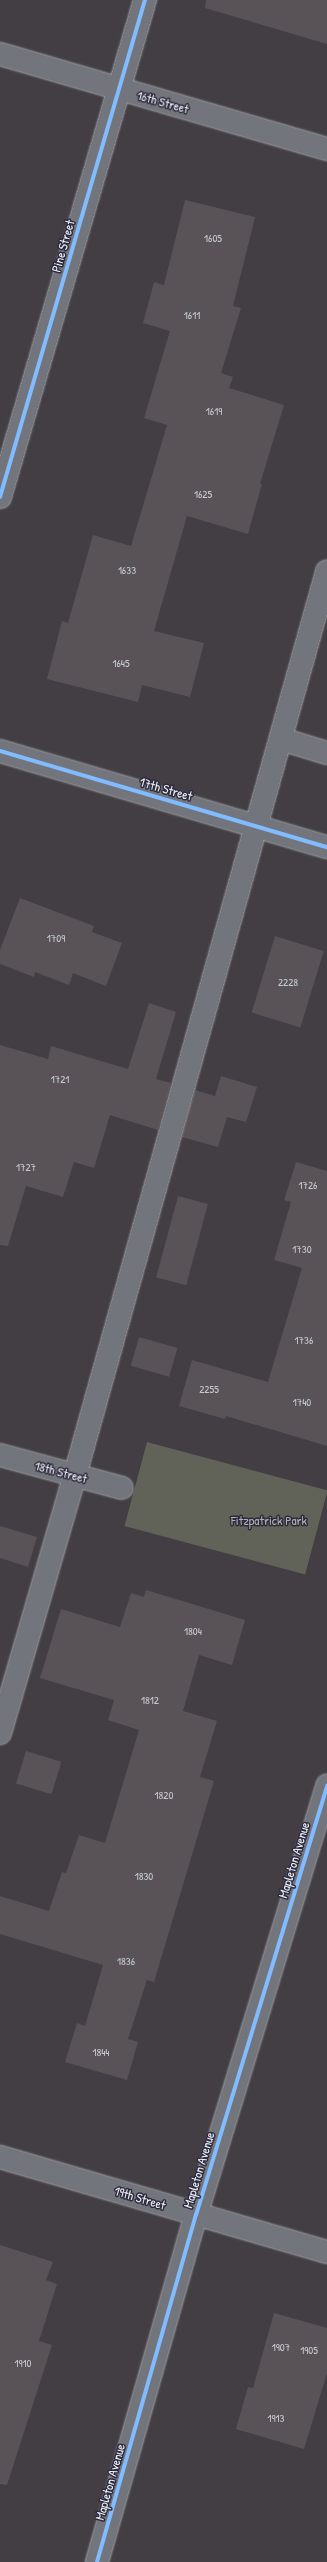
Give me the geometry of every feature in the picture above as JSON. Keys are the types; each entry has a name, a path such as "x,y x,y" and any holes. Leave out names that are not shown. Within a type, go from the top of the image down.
{"street":[{"name":"Pine Street","path":"0,497 145,0"},
{"name":"16th Street","path":"0,54 327,149"},
{"path":"0,1733 75,1475 325,584"},
{"path":"281,739 327,753"},
{"name":"17th Street","path":"0,751 327,847"},
{"name":"18th Street","path":"0,1455 122,1488"},
{"name":"Mapleton Avenue","path":"97,2562 196,2215 327,1786"},
{"name":"19th Street","path":"0,2156 196,2215 327,2252"}],"green space":[{"name":"Fitzpatrick Park","path":"147,1442 327,1490 305,1574 124,1526"}],"building":[{"path":"206,0 327,0 327,44 205,8"},
{"path":"185,200 255,217 233,306 241,308 221,373 233,377 229,388 284,405 260,484 262,484 248,534 187,516 154,631 204,643 190,697 142,685 138,702 47,679 62,621 68,623 93,535 131,546 167,425 144,418 170,331 143,323 154,282 164,285"},
{"path":"20,898 94,926 92,932 122,943 106,986 73,973 69,985 35,972 34,977 0,964 0,950"},
{"path":"275,936 324,951 300,1027 252,1013"},
{"path":"149,1003 176,1012 156,1079 171,1083 158,1130 110,1115 94,1168 74,1162 63,1197 26,1186 8,1246 0,1245 0,1045 48,1059 51,1046 128,1069"},
{"path":"221,1076 257,1087 246,1122 227,1117 218,1147 182,1137 195,1090 215,1096"},
{"path":"296,1162 327,1171 327,1446 226,1416 225,1419 179,1406 192,1360 268,1382 302,1268 274,1260 291,1202 284,1200"},
{"path":"178,1196 208,1204 186,1285 156,1277"},
{"path":"139,1337 177,1348 169,1377 131,1366"},
{"path":"0,1526 37,1537 28,1567 0,1558"},
{"path":"146,1590 245,1620 232,1665 199,1655 183,1711 217,1721 200,1777 214,1781 154,1982 147,1980 128,2039 138,2042 127,2080 65,2062 77,2023 85,2026 103,1965 0,1934 0,1896 49,1911 62,1872 66,1873 79,1835 105,1843 139,1730 108,1720 114,1700 40,1678 61,1609 120,1627 131,1593 144,1597"},
{"path":"26,1751 61,1762 51,1794 16,1784"},
{"path":"0,2245 53,2262 46,2280 57,2284 39,2341 52,2345 7,2485 0,2484"},
{"path":"274,2313 327,2328 327,2373 304,2449 236,2429 248,2387 253,2388"}],"cycle path":[{"path":"0,497 145,0"},
{"path":"0,751 327,847"},
{"path":"97,2562 196,2215 327,1786"}]}
